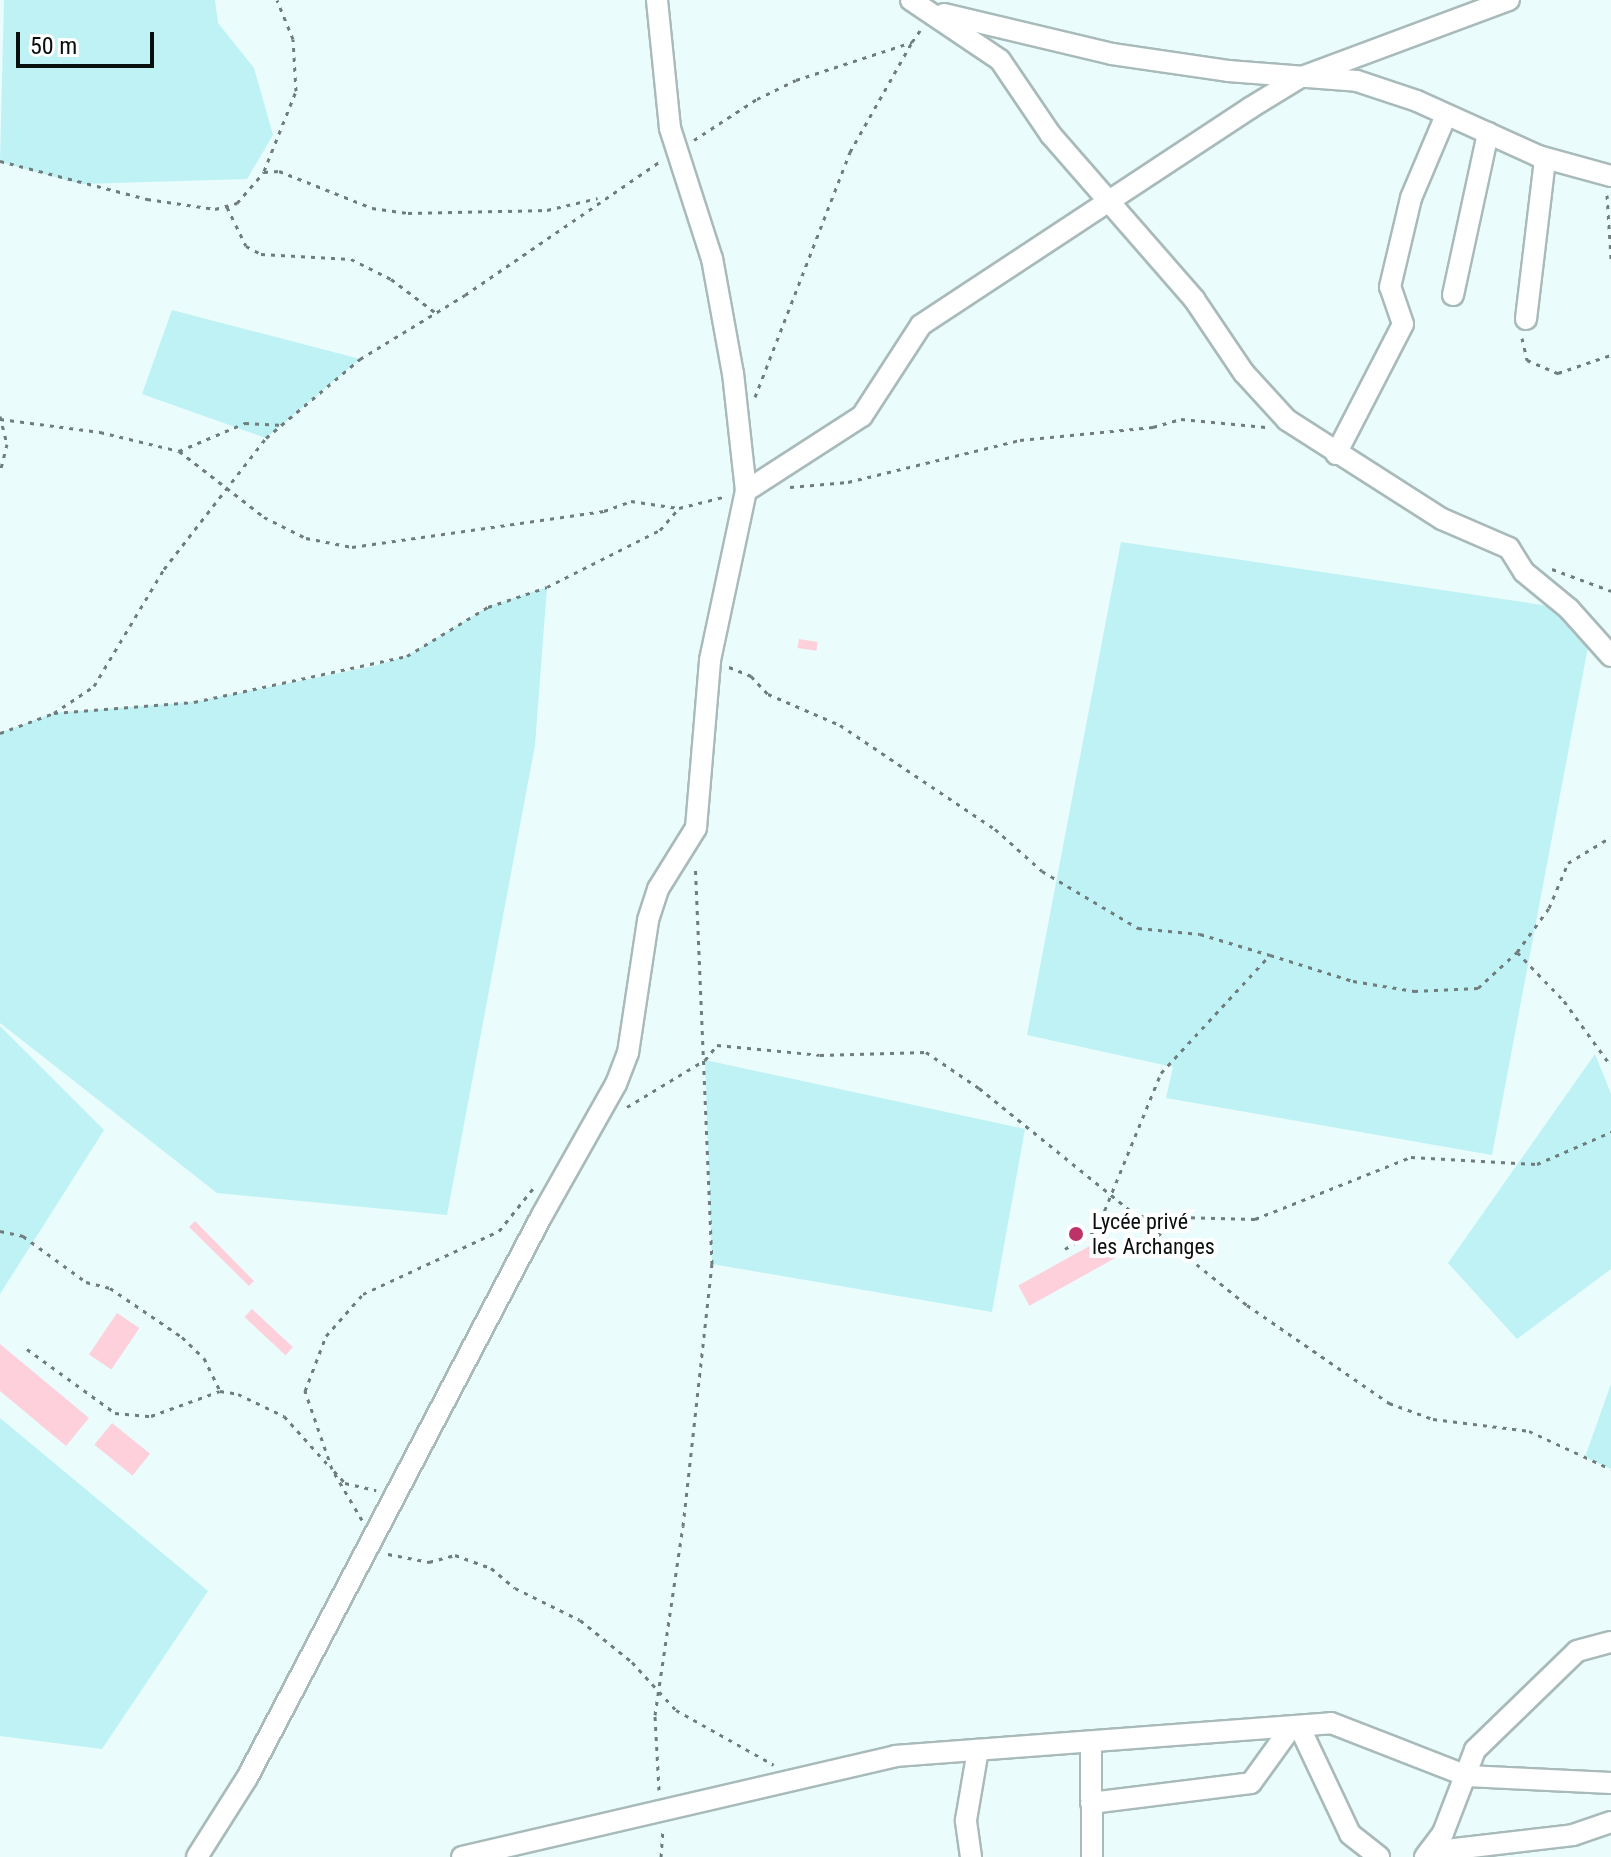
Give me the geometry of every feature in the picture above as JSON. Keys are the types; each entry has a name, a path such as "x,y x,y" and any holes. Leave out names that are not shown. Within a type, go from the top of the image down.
{"street":[{"path":"197,1857 247,1778 628,1053 648,920 658,889 696,828 710,660 746,491 712,259 675,152 657,0"},
{"path":"911,0 932,11 1000,60 1051,135 1194,299 1244,373 1287,420 1442,519 1509,548 1516,563 1569,609 1611,656"},
{"path":"746,491 862,416 921,325 1110,205 1299,78 1509,0"},
{"path":"932,11 1112,54 1299,78 1357,81 1446,115 1545,159 1608,175"},
{"path":"1336,454 1403,324 1390,287 1411,198 1446,115"},
{"path":"1453,295 1488,133"},
{"path":"1526,319 1545,159"},
{"path":"1427,1855 1443,1833 1475,1750 1577,1651 1611,1642"},
{"path":"462,1857 660,1814 895,1756 1331,1723 1467,1776 1611,1783"},
{"path":"1091,1803 1251,1783 1295,1728"},
{"path":"1295,1728 1350,1834 1379,1857"},
{"path":"1091,1742 1092,1857"},
{"path":"971,1857 966,1820 978,1750"},
{"path":"1427,1855 1573,1835 1611,1822"}],"path":[{"path":"0,161 194,208 227,207 237,203 264,172 296,91 293,39 277,0"},
{"path":"738,429 778,343 850,152 932,11"},
{"path":"0,733 54,713 94,686 164,569 224,486 281,426 360,359 436,313 600,198 796,80 912,42"},
{"path":"264,172 279,171 372,208 408,213 547,210 600,198"},
{"path":"1608,175 1611,259"},
{"path":"227,207 246,246 261,254 351,259 391,279 436,313"},
{"path":"1526,319 1520,346 1527,360 1558,373 1611,355"},
{"path":"0,472 7,444 1,418 100,432 179,451 264,517 306,538 352,547 604,511 631,501 679,508 746,491 848,482 1020,440 1153,427 1181,419 1261,429 1287,420"},
{"path":"179,451 245,423 281,426"},
{"path":"54,713 194,702 407,656 488,607 547,587 660,530 679,508"},
{"path":"1547,566 1611,591"},
{"path":"710,660 751,676 768,694 840,725 995,829 1042,871 1138,928 1200,934 1353,981 1414,991 1478,988 1517,952 1549,908 1568,863 1611,837"},
{"path":"661,1857 658,1688 683,1526 712,1264 705,1060 694,919 696,828"},
{"path":"1517,952 1564,1001 1611,1066"},
{"path":"1097,1229 1161,1073 1270,955"},
{"path":"591,1124 705,1060 717,1045 820,1055 926,1052 1112,1193 1247,1305 1389,1403 1433,1419 1529,1431 1611,1469"},
{"path":"1065,1249 1097,1229 1141,1216 1255,1219 1411,1157 1537,1164 1611,1132"},
{"path":"537,1183 499,1231 363,1294 338,1317 305,1391 332,1469 373,1540 393,1558 429,1562 455,1555 491,1568 515,1588 580,1620 658,1688 676,1710 797,1780"},
{"path":"0,1231 43,1248 86,1282 110,1288 182,1337 204,1358 220,1391"},
{"path":"27,1349 115,1413 151,1416 220,1391 284,1416 345,1483 364,1491 403,1483"}],"shaded area":[{"path":"4,0 215,0 218,23 254,68 273,135 247,179 81,184 0,162"},
{"path":"172,310 360,359 266,438 142,394"},
{"path":"1121,542 1569,609 1591,631 1492,1155 1166,1098 1173,1067 1027,1035"},
{"path":"547,587 535,745 447,1215 217,1193 0,1023 0,733 54,713 194,702 374,666 407,656 488,607"},
{"path":"0,1026 104,1130 0,1294"},
{"path":"1595,1054 1611,1094 1611,1269 1517,1339 1448,1263"},
{"path":"705,1060 1025,1129 992,1312 712,1264"},
{"path":"1611,1384 1611,1469 1585,1457"},
{"path":"0,1418 208,1591 102,1749 0,1736"}],"building":[{"path":"799,639 818,642 816,651 798,648"},
{"path":"195,1221 254,1281 249,1286 189,1227"},
{"path":"1104,1238 1115,1258 1029,1306 1018,1286"},
{"path":"252,1309 293,1347 285,1355 244,1317"},
{"path":"117,1313 139,1328 111,1370 89,1354"},
{"path":"0,1344 89,1418 66,1446 0,1391"},
{"path":"112,1423 150,1454 132,1476 94,1445"}],"place":[{"name":"Lycée privé les Archanges","path":"1076,1234"}]}
